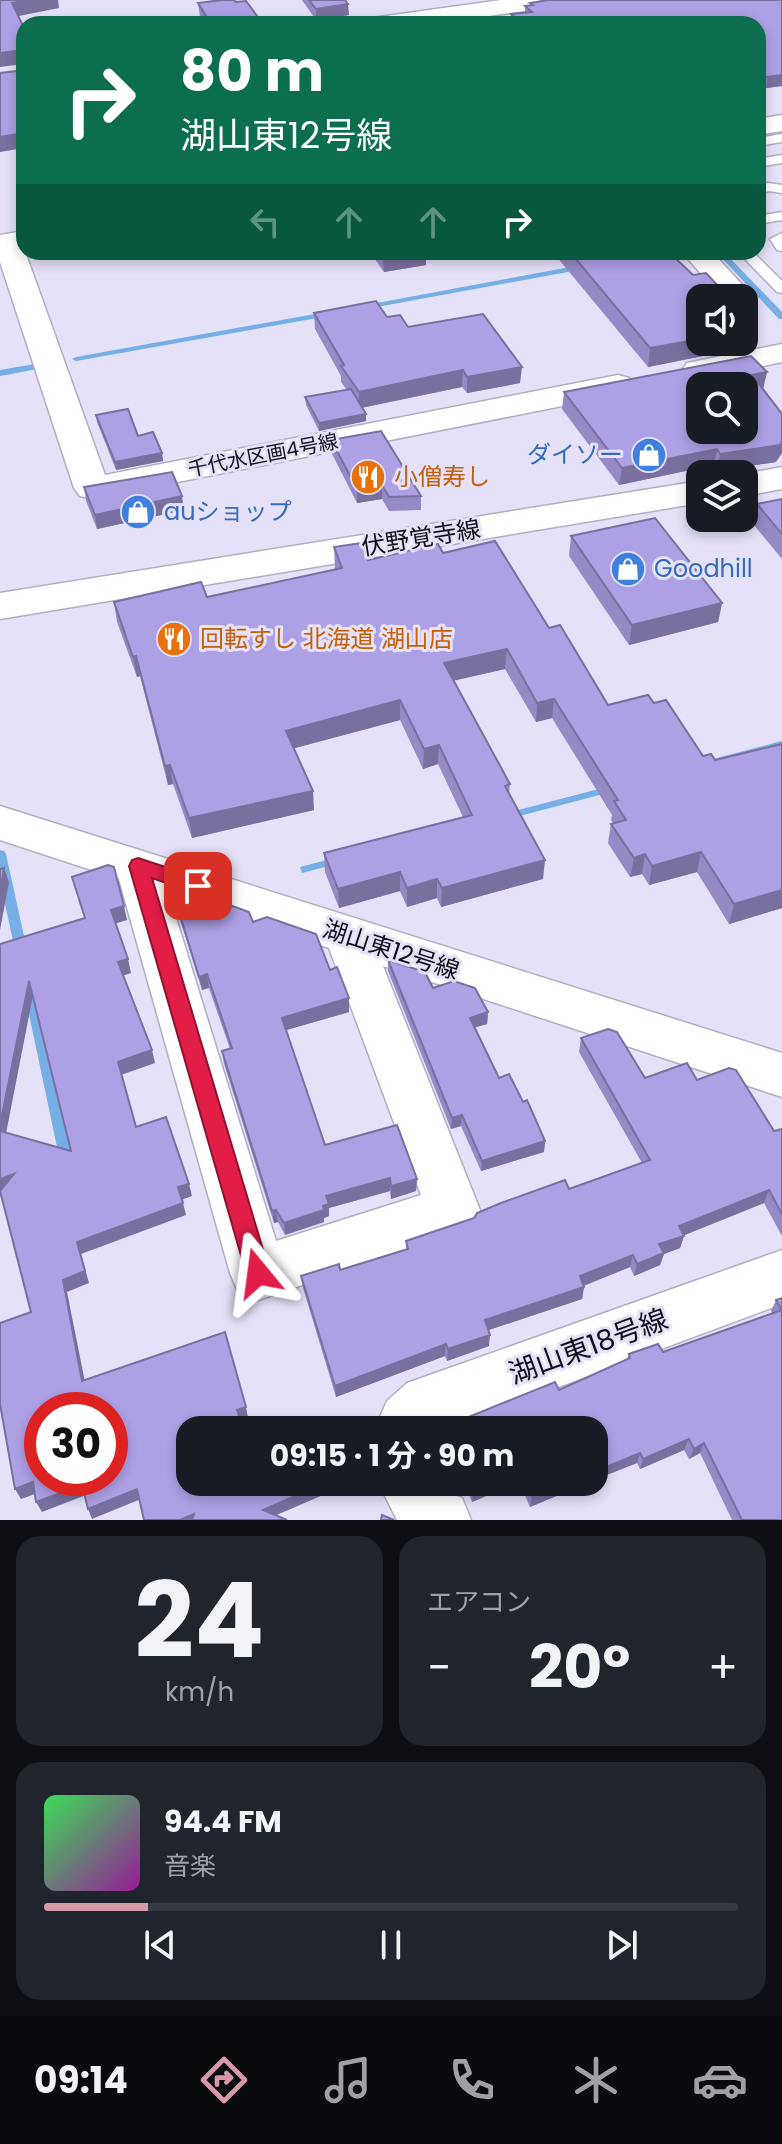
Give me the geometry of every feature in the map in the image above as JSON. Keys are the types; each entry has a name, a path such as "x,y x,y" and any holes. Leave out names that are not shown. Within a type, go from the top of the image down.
{"main road":[{"path":"438,16 553,0"},
{"path":"758,482 782,478"},
{"name":"伏野覚寺線","path":"0,606 686,494"}],"street":[{"name":"千代水区画4号線","path":"17,260 92,488 782,353"},
{"path":"703,260 725,284"},
{"name":"湖山東12号線","path":"0,823 782,1075"},
{"path":"138,866 258,1273 453,1210 348,936"},
{"name":"湖山東18号線","path":"415,1416 428,1404 782,1277"},
{"path":"417,1496 430,1516 440,1520"}],"lane":[{"path":"782,237 777,239 782,247"},
{"path":"754,260 780,284"}],"water":[{"path":"782,741 782,747 302,873 300,867"}],"building":[{"path":"0,0 30,0 12,3 18,16 16,51 0,53"},
{"path":"309,0 345,0 348,4 316,9"},
{"path":"548,0 782,0 782,75 766,77 766,16 511,14 532,12 525,6 533,5 530,3"},
{"path":"246,1 257,16 206,16 198,3"},
{"path":"16,71 16,134 0,137 0,73"},
{"path":"577,260 677,260 693,275 706,273 716,284 686,284 686,342 650,348"},
{"path":"376,301 387,317 400,315 408,327 483,314 522,367 467,377 463,370 359,392 341,366 344,365 314,313"},
{"path":"751,356 767,372 686,372 686,444 758,444 758,383 782,414 780,445 720,454 717,449 622,468 564,392"},
{"path":"351,389 366,414 319,423 305,397"},
{"path":"128,409 138,436 153,432 162,453 115,462 96,415"},
{"path":"381,431 421,496 389,497 382,485 357,489 331,440"},
{"path":"172,472 182,496 95,515 84,487"},
{"path":"782,499 782,534 758,505"},
{"path":"655,518 722,603 632,625 571,536"},
{"path":"495,541 549,628 560,625 608,705 648,695 654,703 666,700 703,756 711,754 715,760 782,744 782,890 734,904 701,852 652,866 645,854 634,858 611,824 626,820 614,801 618,800 554,699 537,703 507,649 444,663 510,784 505,786 545,860 442,888 437,879 407,888 400,872 338,889 324,853 472,815 439,745 424,749 400,700 286,731 313,791 189,818 170,765 165,766 136,656 133,657 114,602 201,582 207,597 342,568 334,547 361,543 368,560 438,544 443,553"},
{"path":"108,865 114,867 124,906 111,910 128,959 118,962 152,1050 118,1062 136,1127 166,1117 189,1184 178,1187 183,1203 77,1242 85,1271 63,1280 82,1381 225,1332 246,1407 237,1410 239,1416 176,1416 176,1496 296,1496 263,1510 287,1520 192,1520 194,1514 180,1520 144,1520 137,1489 128,1493 128,1392 24,1392 24,1486 15,1489 0,1404 0,1323 31,1312 0,1191 14,1174 0,1179 0,1131 71,1151 29,981 0,1125 0,944 85,918 72,877"},
{"path":"4,868 0,892 0,869"},
{"path":"171,886 210,899 213,908 227,904 249,912 253,922 267,917 316,934 330,970 337,967 349,998 282,1018 325,1145 397,1125 417,1179 391,1186 390,1178 326,1196 329,1204 323,1206 324,1210 284,1223 276,1210 272,1211 222,1051 232,1048 207,974 199,977"},
{"path":"388,960 425,972 433,988 454,981 475,988 488,1012 470,1018 499,1078 509,1074 523,1102 527,1100 545,1141 482,1161 462,1115 452,1118"},
{"path":"608,1029 617,1032 645,1078 687,1063 697,1080 729,1068 736,1070 774,1131 782,1129 782,1214 769,1190 679,1226 684,1236 659,1244 664,1253 637,1264 633,1255 580,1276 584,1287 485,1320 490,1335 448,1349 446,1344 335,1386 301,1276 339,1264 340,1270 408,1249 406,1241 474,1218 477,1213 501,1203 565,1180 569,1189 650,1160 581,1038"},
{"path":"782,1310 782,1520 742,1520 704,1443 694,1449 689,1439 643,1459 640,1453 608,1466 608,1416 471,1416 555,1382 559,1390 630,1358 629,1354 658,1344 663,1352"},
{"path":"35,1496 52,1496 36,1502"},
{"path":"85,1496 120,1496 88,1509"}],"waterway":[{"path":"728,260 782,317"},
{"path":"366,307 581,267"},
{"path":"76,359 326,314"},
{"path":"0,373 35,367"},
{"path":"0,854 21,950"},
{"path":"29,986 67,1161"}],"place":[{"name":"ダイソー","path":"649,455"},
{"name":"小僧寿し","path":"368,477"},
{"name":"auショップ","path":"138,512"},
{"name":"Goodhill","path":"628,569"},
{"name":"回転すし 北海道 湖山店","path":"174,639"}],"route":[{"path":"198,886 138,866 258,1273"}]}
